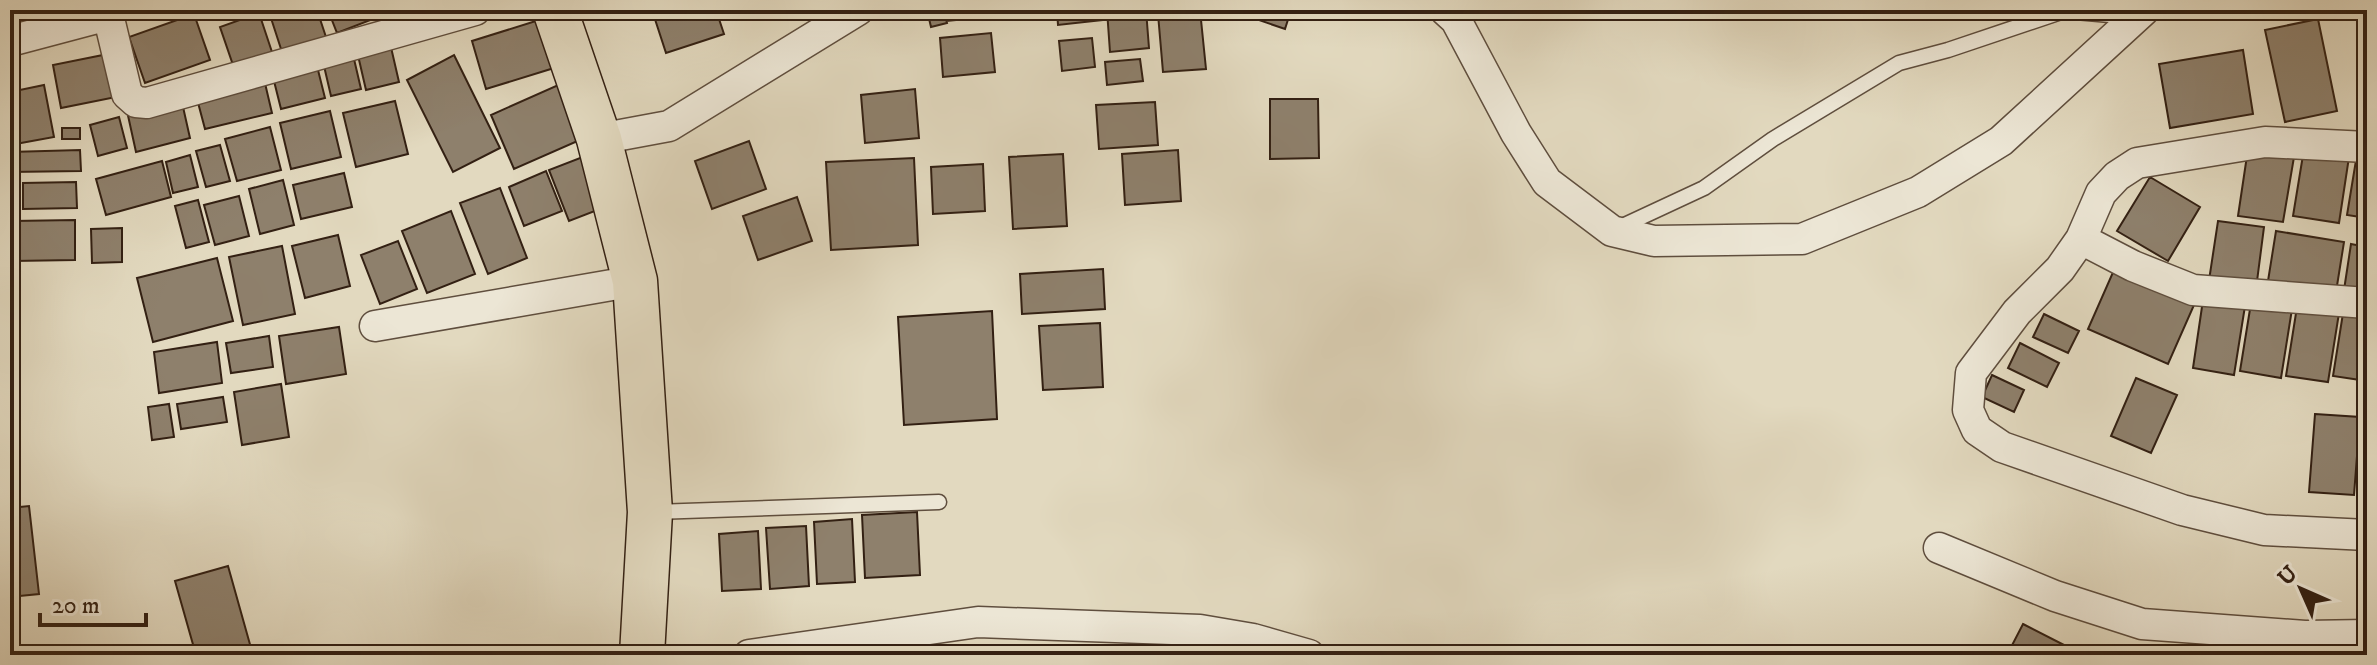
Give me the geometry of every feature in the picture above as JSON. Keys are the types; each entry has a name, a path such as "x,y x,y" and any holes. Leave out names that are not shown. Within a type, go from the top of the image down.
{"highway":[{"path":"555,10 599,139 635,281 650,512 642,655"}],"street":[{"path":"10,41 107,12 127,94 136,102 147,103 475,10"},
{"path":"599,139 669,126 858,10"},
{"path":"1445,10 1456,20 1516,133 1547,182 1612,231 1654,241 1802,239 1918,192 2001,141 2138,14"},
{"path":"2367,147 2265,142 2137,163 2117,176 2101,193 2081,239 2060,269 2017,312 1971,373 1968,410 1977,430 2002,447 2182,510 2264,530 2367,535"},
{"path":"2081,239 2133,266 2193,290 2367,303"},
{"path":"375,326 635,281"},
{"path":"1939,548 2055,596 2142,624 2305,636 2367,635"},
{"path":"749,655 978,622 1200,630 1253,639 1309,655"}],"lane":[{"path":"1612,231 1704,188 1773,139 1899,63 2064,11 2138,14"},
{"path":"650,512 939,502"}],"building":[{"path":"204,10 230,10 207,18"},
{"path":"317,10 326,37 282,52 269,12"},
{"path":"328,10 369,10 373,19 337,33"},
{"path":"385,10 415,10 387,18"},
{"path":"652,10 716,10 724,34 666,53"},
{"path":"927,10 944,10 947,23 931,27"},
{"path":"946,10 996,10 996,16 947,21"},
{"path":"1057,10 1101,10 1102,20 1058,25"},
{"path":"1107,10 1146,10 1149,48 1110,52"},
{"path":"1200,10 1206,69 1163,72 1158,14"},
{"path":"1216,10 1242,10 1240,19 1215,13"},
{"path":"1253,10 1291,10 1285,29 1250,17"},
{"path":"259,13 272,52 233,65 220,27"},
{"path":"194,14 210,60 145,83 129,37"},
{"path":"2318,19 2337,111 2285,122 2265,30"},
{"path":"539,20 554,68 486,89 472,41"},
{"path":"991,33 995,72 943,77 940,38"},
{"path":"1092,38 1095,67 1062,71 1059,41"},
{"path":"390,43 399,82 366,90 357,51"},
{"path":"2243,50 2253,114 2170,128 2159,64"},
{"path":"108,54 116,97 61,108 53,65"},
{"path":"454,55 500,148 453,172 407,80"},
{"path":"354,59 361,89 331,96 324,66"},
{"path":"1140,59 1143,81 1107,85 1105,62"},
{"path":"316,62 325,98 281,109 272,73"},
{"path":"264,79 272,113 205,129 196,95"},
{"path":"565,82 589,136 514,169 491,115"},
{"path":"44,85 54,137 10,145 10,92"},
{"path":"915,89 919,138 865,143 861,95"},
{"path":"181,98 190,138 136,152 127,111"},
{"path":"1270,99 1318,99 1319,158 1270,159"},
{"path":"395,101 408,154 356,167 343,113"},
{"path":"1155,102 1158,145 1099,149 1096,105"},
{"path":"330,111 341,157 291,169 280,123"},
{"path":"119,117 127,148 98,156 90,125"},
{"path":"270,127 281,170 237,181 225,139"},
{"path":"62,128 80,128 80,139 62,139"},
{"path":"749,141 766,189 712,209 695,161"},
{"path":"220,145 230,181 206,187 196,151"},
{"path":"2358,148 2367,149 2367,218 2347,215"},
{"path":"2248,149 2294,157 2283,222 2238,216"},
{"path":"2304,149 2349,157 2339,223 2293,216"},
{"path":"80,150 81,171 10,172 10,152"},
{"path":"1178,150 1181,201 1125,205 1122,154"},
{"path":"593,153 613,204 569,221 549,170"},
{"path":"1063,154 1067,226 1013,229 1009,157"},
{"path":"190,155 198,187 173,193 166,162"},
{"path":"914,158 918,245 831,250 826,162"},
{"path":"162,161 171,197 106,215 96,179"},
{"path":"983,164 985,211 933,214 931,167"},
{"path":"546,171 562,211 524,226 509,187"},
{"path":"344,173 352,207 301,219 293,185"},
{"path":"2150,177 2200,207 2168,261 2117,231"},
{"path":"283,180 294,225 260,234 249,189"},
{"path":"76,182 77,208 23,209 23,183"},
{"path":"500,188 527,258 488,274 460,203"},
{"path":"239,196 249,236 215,245 204,205"},
{"path":"797,197 812,241 758,260 743,216"},
{"path":"198,200 209,242 186,248 175,206"},
{"path":"451,211 475,274 427,293 402,231"},
{"path":"75,220 75,260 13,261 13,221"},
{"path":"2218,221 2264,227 2256,289 2208,287"},
{"path":"122,228 122,262 92,263 91,229"},
{"path":"2276,231 2344,242 2336,292 2268,281"},
{"path":"338,235 350,286 305,298 292,246"},
{"path":"398,241 417,289 380,304 361,255"},
{"path":"2351,244 2367,247 2367,294 2344,290"},
{"path":"282,246 295,314 243,325 229,257"},
{"path":"217,258 233,321 153,342 137,278"},
{"path":"1103,269 1105,309 1022,314 1020,274"},
{"path":"2114,270 2194,305 2168,364 2088,329"},
{"path":"2203,300 2245,306 2234,375 2193,368"},
{"path":"2251,303 2292,309 2281,378 2240,371"},
{"path":"2297,307 2339,313 2328,382 2286,376"},
{"path":"2344,307 2367,311 2367,381 2333,376"},
{"path":"992,311 997,419 904,425 898,317"},
{"path":"2044,314 2079,331 2068,353 2033,337"},
{"path":"1100,323 1103,387 1043,390 1039,326"},
{"path":"339,327 346,374 286,384 279,336"},
{"path":"269,336 273,367 231,373 226,343"},
{"path":"217,342 222,383 159,393 154,352"},
{"path":"2020,343 2059,363 2047,387 2008,368"},
{"path":"1992,375 2024,390 2014,412 1982,397"},
{"path":"2136,378 2177,395 2151,453 2111,436"},
{"path":"281,384 289,437 242,445 234,392"},
{"path":"223,397 227,422 181,429 177,404"},
{"path":"169,404 174,437 152,440 148,407"},
{"path":"2315,414 2360,417 2354,495 2309,492"},
{"path":"29,506 39,594 10,597 10,508"},
{"path":"917,512 920,575 865,578 862,515"},
{"path":"852,519 855,582 817,584 814,522"},
{"path":"806,526 809,586 770,589 766,528"},
{"path":"758,531 761,589 722,591 719,534"},
{"path":"228,566 251,648 228,655 196,655 175,581"},
{"path":"2023,624 2068,647 2064,655 2007,655"},
{"path":"10,643 21,655 10,655"}]}
